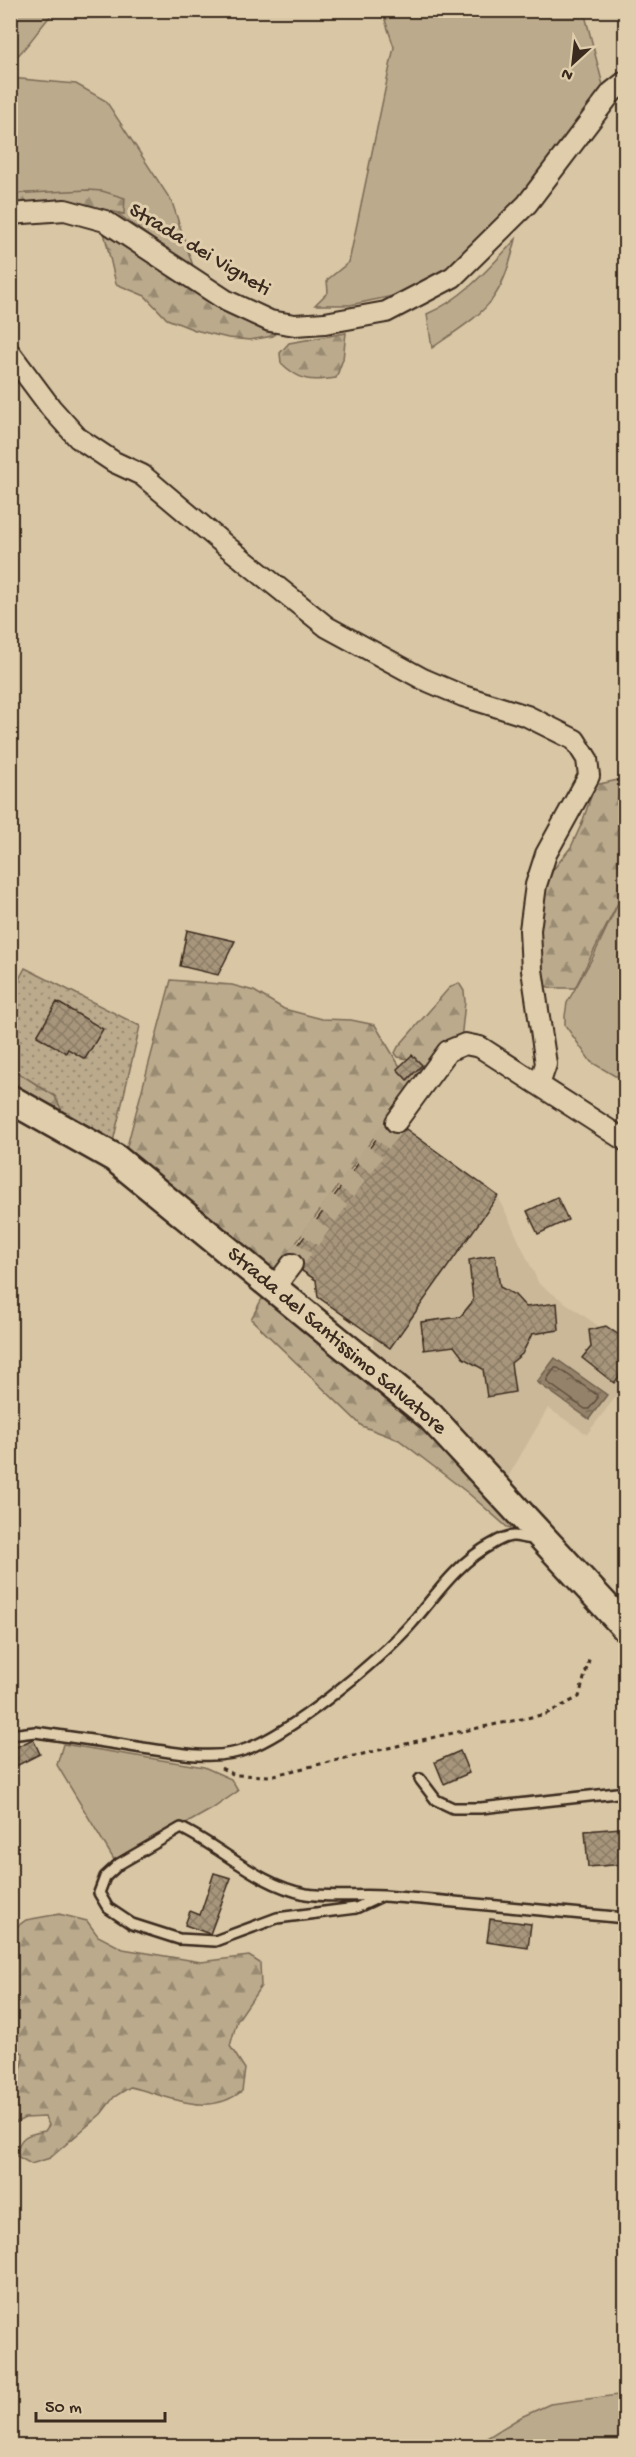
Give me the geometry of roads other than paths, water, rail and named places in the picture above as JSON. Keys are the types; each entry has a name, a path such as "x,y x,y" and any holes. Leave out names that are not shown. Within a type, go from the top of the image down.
{"street":[{"name":"Strada dei Vigneti","path":"10,214 65,210 105,221 227,301 270,321 295,325 325,323 386,312 453,277 527,204 612,92 626,81"},
{"path":"10,353 51,408 78,438 114,462 142,475 327,627 423,679 463,696 527,716 575,740 587,759 589,776 546,854 536,885 530,930 532,970 546,1064 539,1085"},
{"path":"396,1122 448,1051 465,1044 480,1047 626,1141"},
{"name":"Strada del Santissimo Salvatore","path":"10,1099 115,1158 430,1416 626,1628"},
{"path":"274,1288 292,1264"}],"lane":[{"path":"10,1735 35,1731 195,1756 234,1753 252,1747 275,1734 367,1668 389,1648 447,1580 470,1559 492,1544 512,1536 528,1539 540,1536"},
{"path":"420,1779 436,1800 453,1808 481,1808 626,1792"},
{"path":"382,1896 356,1908 277,1918 215,1941 179,1939 132,1924 108,1908 99,1893 105,1877 119,1864 182,1828 201,1837 238,1865 273,1882 306,1894 382,1896 626,1918"}],"water":[{"path":"555,1358 607,1395 589,1419 537,1382"}],"tunnel":[{"path":"292,1264 396,1122"}]}
